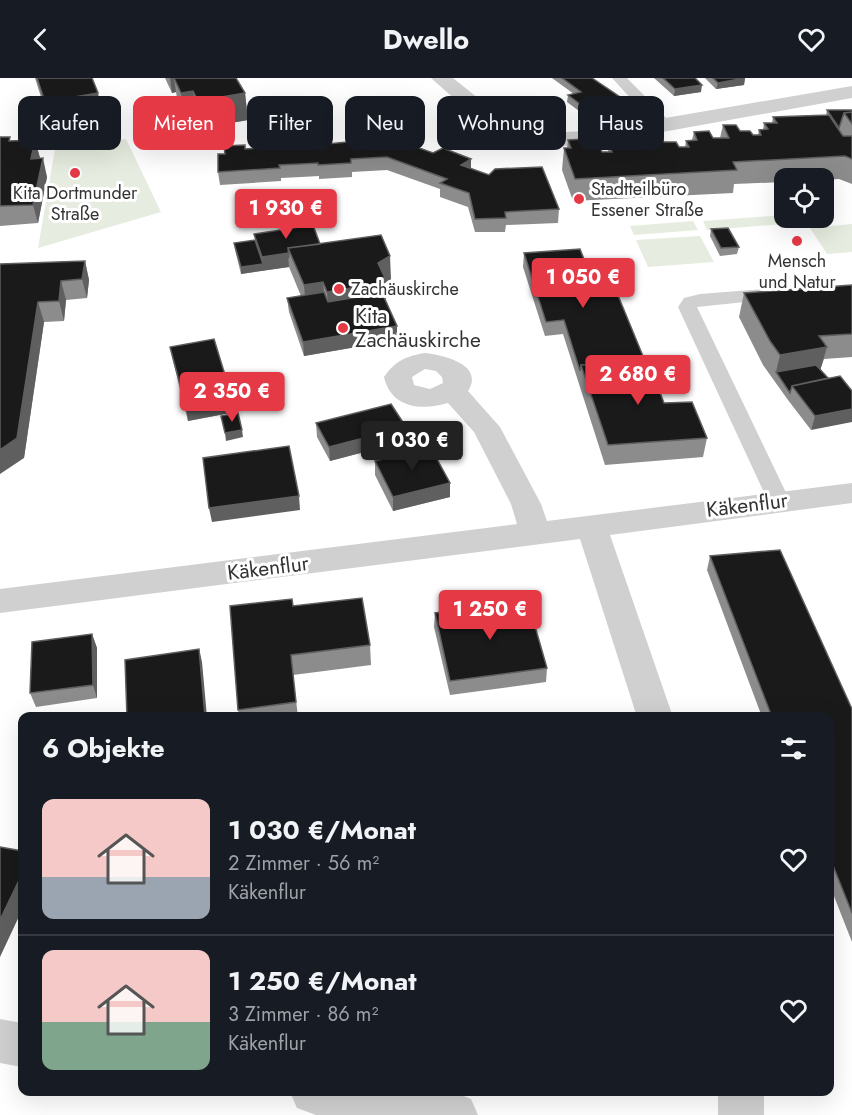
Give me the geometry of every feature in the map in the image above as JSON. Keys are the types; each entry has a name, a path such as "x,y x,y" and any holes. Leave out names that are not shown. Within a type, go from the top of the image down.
{"street":[{"path":"441,78 501,128 516,135 538,140 578,138"},
{"path":"664,125 852,92"},
{"path":"452,392 486,427 526,504 535,533"},
{"name":"Käkenflur","path":"0,601 852,493"},
{"path":"591,525 654,712"},
{"path":"0,1041 18,1044"},
{"path":"338,1096 455,1115"},
{"path":"741,1096 741,1115"}],"lane":[{"path":"620,78 637,96"},
{"path":"778,501 687,307 691,302 700,300 794,293"}],"shaded area":[{"path":"121,139 126,139 161,212 38,248 55,150 121,150"},
{"path":"774,216 774,225 707,230 703,221"},
{"path":"693,221 698,230 634,235 630,226"},
{"path":"852,224 852,252 827,254 810,228 834,228 834,226"},
{"path":"700,236 714,262 648,267 636,240"}],"building":[{"path":"37,78 92,78 98,93 80,96 43,96"},
{"path":"174,78 236,78 245,93 227,96 196,96 193,91 181,93"},
{"path":"562,78 592,78 619,96 578,96 578,102 568,95 581,92"},
{"path":"663,78 695,78 702,85 675,89"},
{"path":"713,78 745,78 718,83"},
{"path":"827,110 852,110 852,112 844,113 839,128"},
{"path":"852,112 852,124 844,113"},
{"path":"829,115 843,136 852,136 852,159 845,156 733,162 737,170 575,179 565,150 571,148 568,140 578,139 578,150 601,150 602,152 664,150 664,142 676,142 679,147 689,147 686,141 697,140 694,132 709,131 713,138 729,138 723,125 736,125 740,131 750,131 753,135 761,135 759,130 768,129 764,123 777,123 773,117"},
{"path":"0,137 10,137 9,141 18,141 18,150 33,150 31,159 43,158 33,205 0,206"},
{"path":"345,142 345,150 425,150 433,153 448,150 471,159 461,165 489,175 495,169 542,167 559,209 505,212 506,218 475,219 469,193 440,183 447,179 387,157 351,159 351,163 279,165 280,168 218,172 218,154 225,154 224,150 235,150 235,145 245,145 247,150 333,150 333,143"},
{"path":"313,225 320,244 288,248 289,258 288,253 262,257 254,234"},
{"path":"728,228 739,247 721,248 711,229"},
{"path":"381,235 390,256 378,263 385,278 379,278 382,283 327,292 323,282 304,285 288,248"},
{"path":"255,240 263,264 241,267 234,243"},
{"path":"580,249 598,295 617,293 645,361 581,365 580,371 564,320 546,322 524,253"},
{"path":"85,261 82,279 61,281 59,301 38,302 17,438 0,450 0,264"},
{"path":"852,285 852,334 819,336 827,347 780,355 744,293"},
{"name":"Kita Zachäuskirche","path":"324,292 328,302 382,293 397,326 303,342 287,298"},
{"path":"214,339 232,398 186,407 170,347"},
{"path":"648,361 664,403 692,402 707,438 608,445 581,365"},
{"path":"816,365 828,378 792,386 790,393 776,372"},
{"path":"840,376 852,391 852,409 815,416 792,386"},
{"path":"391,404 406,427 329,447 316,423"},
{"path":"238,413 242,430 225,433 221,416"},
{"path":"289,446 299,496 209,508 203,458"},
{"path":"431,448 450,483 393,497 375,461"},
{"path":"780,550 852,709 852,913 834,868 834,712 770,712 710,556"},
{"path":"362,598 370,645 291,655 296,702 238,710 230,606 292,599 293,606"},
{"path":"528,602 547,668 450,681 435,613"},
{"path":"92,634 93,685 30,693 32,642"},
{"path":"199,649 205,712 127,712 125,660"},
{"path":"0,847 18,850 18,882 0,920"}],"place":[{"name":"Kita Dortmunder Straße","path":"75,173"},
{"name":"Stadtteilbüro Essener Straße","path":"579,199"},
{"name":"Mensch und Natur","path":"797,241"},
{"name":"Zachäuskirche","path":"339,289"},
{"name":"Kita Zachäuskirche","path":"343,328"}]}
